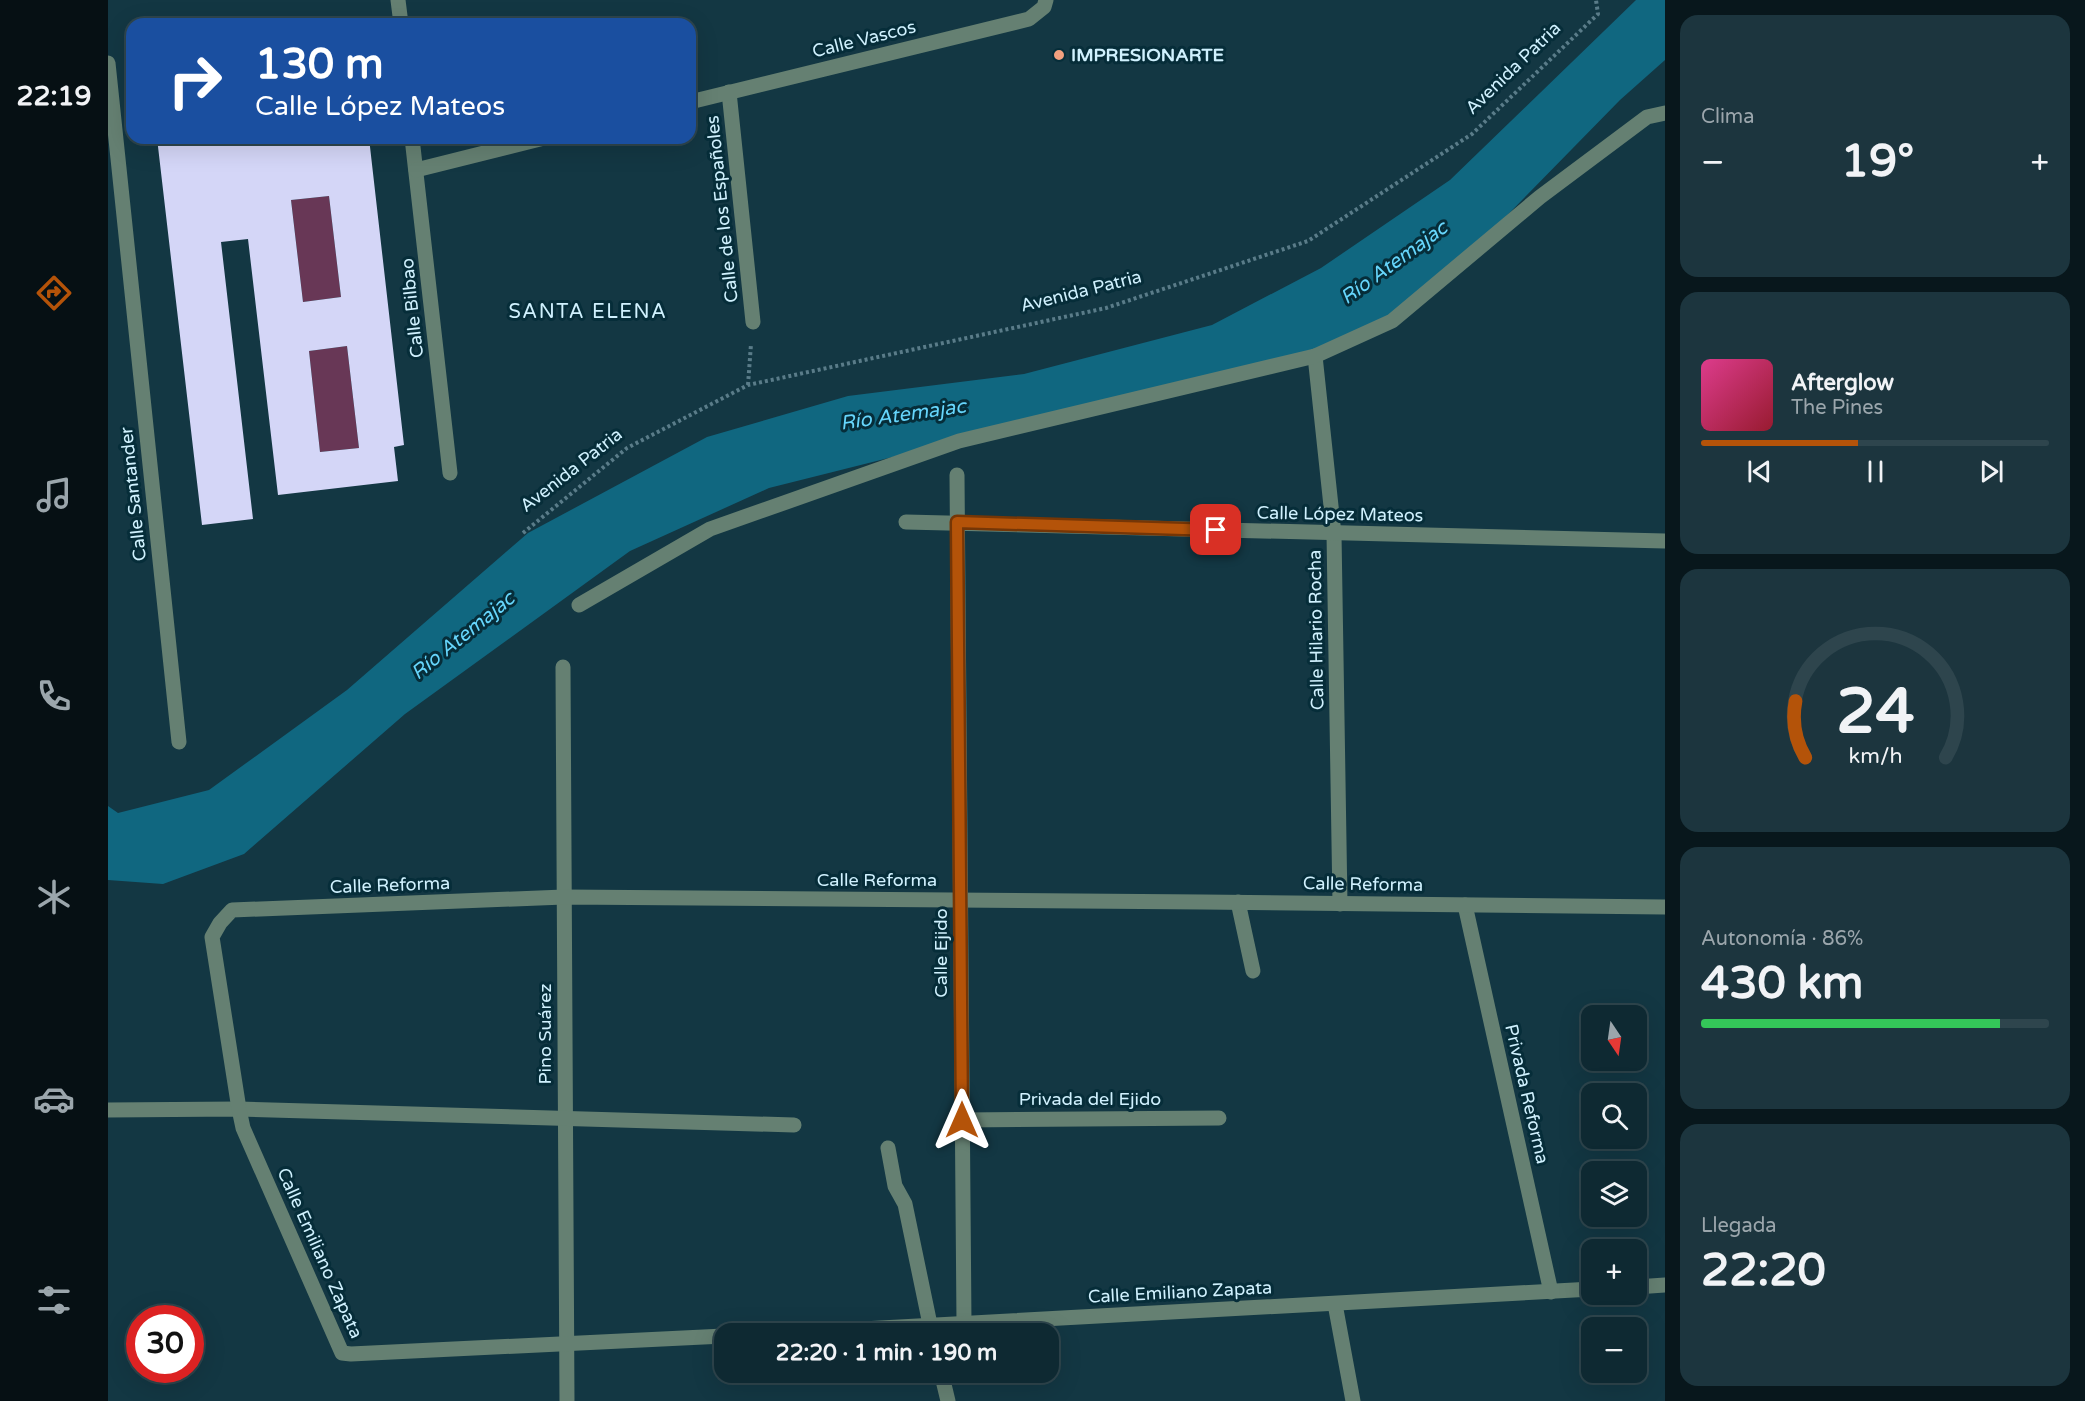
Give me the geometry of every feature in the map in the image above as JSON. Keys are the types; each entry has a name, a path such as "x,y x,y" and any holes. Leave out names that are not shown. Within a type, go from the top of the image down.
{"street":[{"path":"398,0 400,18"},
{"name":"Calle Vascos","path":"696,100 1029,19 1045,4"},
{"name":"Calle Santander","path":"108,63 179,742"},
{"name":"Calle de los Españoles","path":"729,92 753,322"},
{"path":"579,605 710,529 959,441 1314,356 1392,321 1540,197 1647,117 1665,113"},
{"name":"Calle Bilbao","path":"413,144 450,473"},
{"path":"416,170 520,144"},
{"name":"Calle Hilario Rocha","path":"1314,356 1334,534 1340,904"},
{"name":"Calle Ejido","path":"957,475 964,1323"},
{"name":"Calle López Mateos","path":"906,522 1665,541"},
{"name":"Pino Suárez","path":"563,667 567,1401"},
{"name":"Calle Reforma","path":"232,910 564,897 1665,908"},
{"path":"1238,902 1253,971"},
{"name":"Privada Reforma","path":"1465,905 1551,1292"},
{"name":"Calle Emiliano Zapata","path":"232,910 220,922 212,937 243,1128 342,1353 714,1337"},
{"path":"108,1110 239,1109 794,1125"},
{"name":"Privada del Ejido","path":"962,1120 1218,1118"},
{"path":"888,1148 895,1186 905,1204 930,1323"},
{"path":"1647,1286 1665,1285"},
{"name":"Calle Emiliano Zapata","path":"964,1323 1581,1290"},
{"path":"1335,1304 1353,1401"},
{"path":"944,1383 948,1401"}],"path":[{"name":"Avenida Patria","path":"523,533 627,448 748,386 1106,309 1308,241 1472,134 1598,14 1596,0"},
{"path":"748,386 753,322"}],"shaded area":[{"path":"329,196 341,297 303,302 291,200"},
{"path":"347,346 359,448 320,452 309,351"}],"water":[{"name":"Río Atemajac","path":"1636,0 1665,0 1665,60 1620,100 1483,240 1392,316 1307,353 769,488 630,551 405,714 244,854 163,884 108,880 108,806 118,813 209,790 347,690 528,533 707,437 848,396 1024,374 1212,325 1321,268 1450,180"}],"building":[{"path":"158,144 370,144 404,445 394,447 398,481 278,495 248,239 221,242 253,519 202,525","holes":["329,196 341,297 303,302 291,200","347,346 359,448 320,452 309,351"]}],"place":[{"name":"IMPRESIONARTE","path":"1059,55"}],"district":[{"name":"SANTA ELENA","path":"588,312"}],"route":[{"path":"962,1120 957,522 1216,530"}]}
